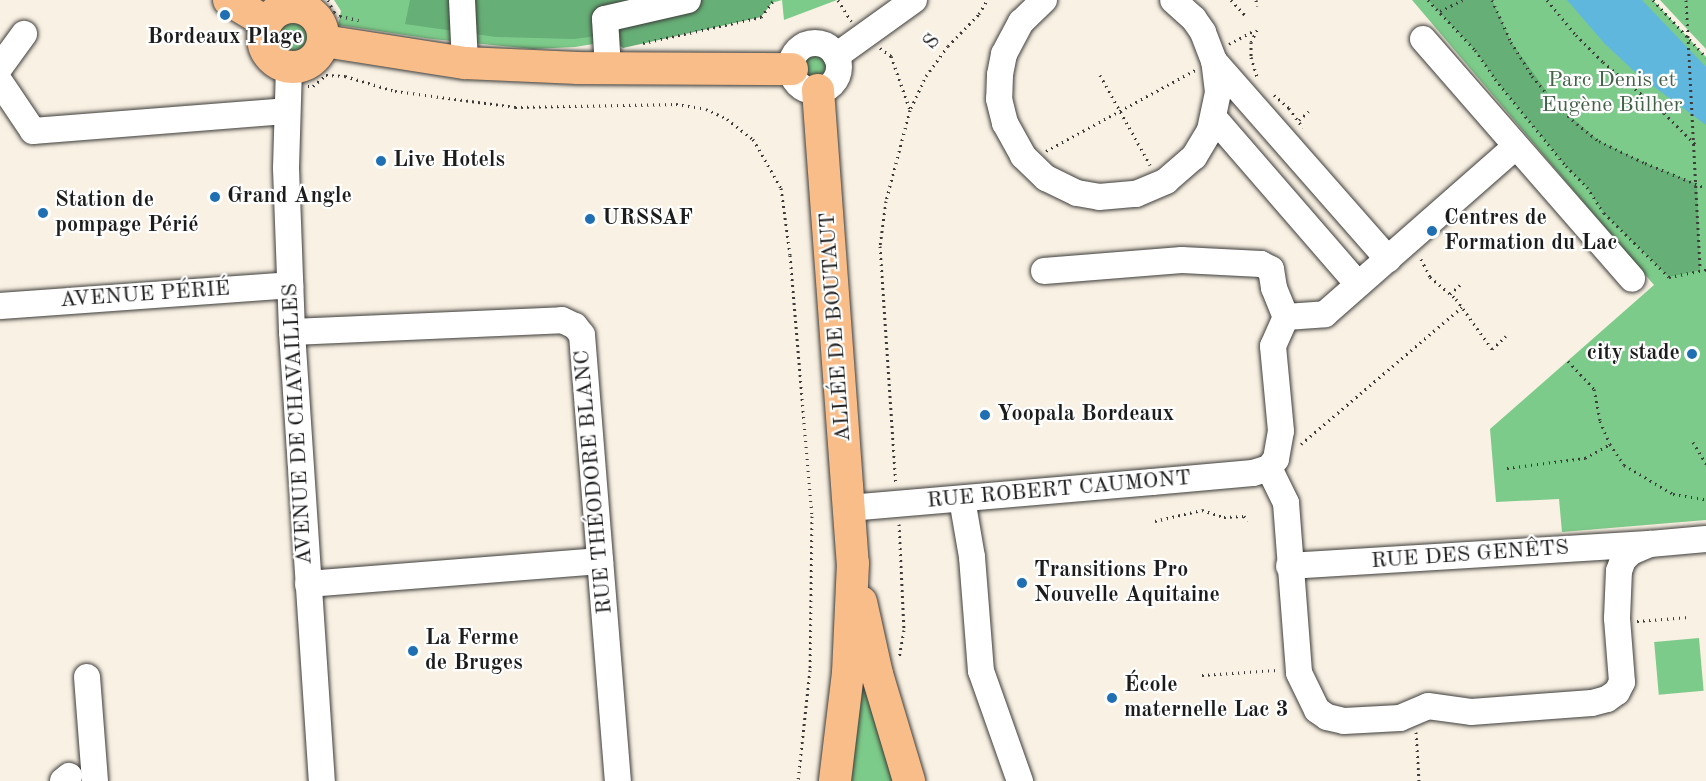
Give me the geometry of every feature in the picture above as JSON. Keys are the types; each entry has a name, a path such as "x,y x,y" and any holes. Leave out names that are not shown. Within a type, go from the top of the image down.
{"main road":[{"path":"229,0 266,22"},
{"path":"311,2 314,14 322,26 324,40 320,52 312,61 301,66 294,76 275,62 265,51 262,36 266,22 281,9 311,2"},
{"path":"324,40 465,63 608,68 792,69"},
{"name":"ALLÉE DE BOUTAUT","path":"818,90 853,563 848,673 835,781"},
{"name":"ALLÉE DE BOUTAUT","path":"853,563 877,674 909,781"}],"street":[{"path":"462,0 465,63"},
{"path":"608,68 605,18 688,0"},
{"path":"836,56 914,0"},
{"path":"1044,0 1021,22 1012,36 1000,75 999,99 1005,123 1023,156 1046,178 1077,193 1118,196 1136,194 1160,184 1181,170 1194,156 1214,118 1218,92 1213,57"},
{"path":"1173,0 1194,19 1213,57 1388,259"},
{"path":"0,67 24,34"},
{"path":"1423,39 1632,279"},
{"path":"808,43 825,44 836,56 839,69 835,81 818,90 808,90 799,85 792,69 797,52 808,43"},
{"name":"AVENUE DE CHAVAILLES","path":"294,76 285,111 290,285 322,781"},
{"path":"0,82 33,131 285,111"},
{"path":"1214,118 1358,284"},
{"path":"1286,317 1325,314 1516,146"},
{"path":"1044,271 1182,260 1261,264 1271,269 1274,288 1286,317 1273,346 1281,431 1272,464"},
{"name":"AVENUE PÉRIÉ","path":"0,306 290,285"},
{"name":"RUE THÉODORE BLANC","path":"292,332 562,320 575,326 582,335 618,781"},
{"name":"RUE ROBERT CAUMONT","path":"849,508 1242,474 1272,464"},
{"name":"RUE DES GENÊTS","path":"1272,464 1286,503 1298,668 1317,710 1327,717 1344,721 1396,718 1437,705 1471,712 1607,699 1617,692 1622,682 1617,618 1619,571 1623,560 1631,552 1650,544"},
{"path":"962,499 972,558 981,671 1020,781"},
{"name":"RUE DES GENÊTS","path":"1289,566 1706,539"},
{"path":"308,584 600,561"},
{"path":"87,677 95,781"}],"path":[{"path":"606,35 623,48 761,17 774,0"},
{"path":"838,0 848,17 865,36 891,56 910,110"},
{"name":"S","path":"899,664 904,630 898,504 880,246 886,201 910,110 926,75 948,46 979,14 987,0"},
{"path":"1231,0 1245,15"},
{"path":"1256,0 1257,6"},
{"path":"1428,0 1475,50 1495,79 1566,166 1587,187 1604,213 1670,277 1706,270"},
{"path":"1440,11 1463,0"},
{"path":"1492,0 1511,42 1532,75 1562,110 1599,141 1706,188"},
{"path":"1546,0 1603,62 1664,113 1695,144"},
{"path":"1653,0 1706,57"},
{"path":"1686,0 1694,119 1700,270"},
{"path":"311,2 340,16 361,21"},
{"path":"1023,156 1046,151 1196,69 1257,30 1251,42 1251,57 1258,79 1263,85"},
{"path":"294,76 313,86 326,75 345,76 395,91 515,107 676,104 706,109 727,119 753,139 781,188 790,255 812,516 810,669 798,781"},
{"path":"1100,75 1160,184"},
{"path":"1268,90 1299,120 1306,134"},
{"path":"1299,120 1309,111"},
{"path":"1410,239 1419,247 1424,269 1462,307 1492,349 1506,336"},
{"path":"1450,294 1461,284"},
{"path":"1272,464 1290,456 1302,443 1462,307"},
{"path":"1568,360 1594,389 1600,421 1610,444 1624,465 1647,481 1673,494 1706,499"},
{"path":"1693,442 1706,464"},
{"path":"1507,468 1585,458 1610,444"},
{"path":"1155,521 1202,510 1224,517 1244,516 1248,521"},
{"path":"1654,620 1689,617"},
{"path":"1202,675 1298,668"},
{"path":"1415,711 1419,781"}],"green space":[{"path":"334,0 782,0 680,30 575,47 533,49 432,39 338,25 341,11"},
{"path":"410,0 774,0 761,17 623,48 606,35 574,39 496,37 405,24"},
{"path":"782,0 837,0 784,20"},
{"name":"Parc Denis et Eugène Bülher","path":"1412,0 1653,0 1706,57 1706,520 1562,532 1559,499 1496,502 1490,429 1654,285"},
{"path":"1428,0 1492,0 1511,42 1555,103 1599,141 1697,184 1700,270 1669,277 1604,213 1587,187 1566,166 1495,79 1475,50"},
{"path":"1660,0 1706,0 1706,49 1688,30"},
{"path":"294,17 308,22 313,36 308,50 294,55 280,50 275,36 280,22"},
{"path":"816,51 827,55 831,66 827,77 816,81 805,77 801,66 805,55"},
{"path":"1699,638 1704,691 1659,695 1654,642"},
{"path":"861,674 895,781 845,781"}],"water":[{"path":"1567,0 1642,0 1706,67 1706,125 1638,75 1604,43"}],"place":[{"name":"Bordeaux Plage","path":"225,15"},
{"name":"Live Hotels","path":"381,161"},
{"name":"Grand Angle","path":"215,197"},
{"name":"Station de pompage Périé","path":"43,213"},
{"name":"URSSAF","path":"590,219"},
{"name":"Centres de Formation du Lac","path":"1432,231"},
{"name":"city stade","path":"1692,354"},
{"name":"Yoopala Bordeaux","path":"985,415"},
{"name":"Transitions Pro Nouvelle Aquitaine","path":"1022,583"},
{"name":"La Ferme de Bruges","path":"413,651"},
{"name":"École maternelle Lac 3","path":"1112,698"}]}
